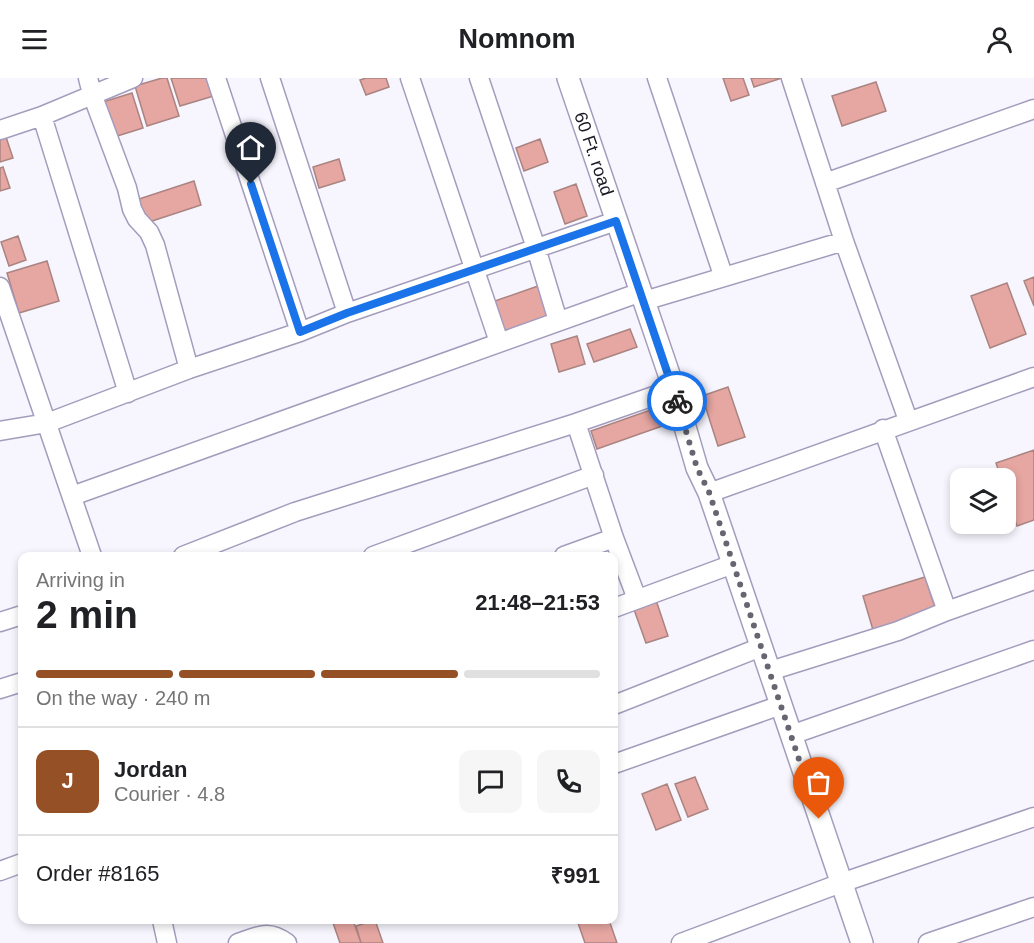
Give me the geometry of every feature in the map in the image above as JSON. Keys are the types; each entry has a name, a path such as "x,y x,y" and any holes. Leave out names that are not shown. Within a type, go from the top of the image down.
{"street":[{"path":"0,130 42,116 90,86 134,78"},
{"path":"216,78 300,332"},
{"path":"270,78 347,313"},
{"path":"410,78 499,342"},
{"path":"479,78 558,321"},
{"name":"60 Ft. road","path":"568,78 674,389 697,468 709,492 862,943"},
{"path":"657,78 723,275"},
{"path":"791,78 844,240 908,420"},
{"path":"90,86 127,188 132,209 137,219 149,232 155,245 189,369"},
{"path":"825,183 1034,109"},
{"path":"42,116 128,393"},
{"path":"0,431 47,423 189,369 616,221"},
{"path":"72,496 558,321 844,240"},
{"path":"0,287 92,552"},
{"path":"709,492 1034,377"},
{"path":"193,552 295,512 576,423 674,389"},
{"path":"576,423 637,599"},
{"path":"883,429 948,611"},
{"path":"384,552 594,475"},
{"path":"575,552 614,538"},
{"path":"618,606 733,564"},
{"path":"770,671 898,631 1034,580"},
{"path":"0,622 18,616"},
{"path":"618,703 761,647"},
{"path":"791,735 1034,650"},
{"path":"0,689 18,683"},
{"path":"618,763 781,705"},
{"path":"681,943 841,883 1034,817"},
{"path":"0,871 18,864"},
{"path":"928,943 1034,907"},
{"path":"163,924 167,943"},
{"path":"238,943 266,933 277,935 287,943"}],"building":[{"path":"167,78 179,116 147,126 135,86"},
{"path":"171,78 212,78 217,95 180,106"},
{"path":"386,78 389,87 366,95 360,80"},
{"path":"723,78 743,78 749,95 731,101"},
{"path":"751,78 782,78 754,87"},
{"path":"876,82 886,111 842,126 832,96"},
{"path":"132,93 143,128 114,137 103,102"},
{"path":"6,137 13,158 0,162 0,139"},
{"path":"540,139 548,162 524,171 516,148"},
{"path":"339,159 345,180 319,188 313,167"},
{"path":"3,167 10,188 0,191 0,168"},
{"path":"194,181 201,205 143,224 136,200"},
{"path":"576,184 587,216 565,224 554,192"},
{"path":"18,236 26,260 9,266 1,242"},
{"path":"47,261 59,301 19,313 7,273"},
{"path":"1034,277 1034,306 1024,281"},
{"path":"1007,283 1026,334 990,348 971,296"},
{"path":"538,286 549,319 503,335 492,302"},
{"path":"630,329 637,347 594,362 587,344"},
{"path":"577,336 585,364 559,372 551,344"},
{"path":"728,387 745,437 718,446 702,396"},
{"path":"659,407 665,425 597,449 591,431"},
{"path":"1034,450 1034,520 1017,526 1016,468 998,468 996,463"},
{"path":"925,577 936,610 873,630 863,596"},
{"path":"655,597 668,636 646,643 632,604"},
{"path":"695,777 708,809 688,817 675,784"},
{"path":"667,784 681,820 656,830 642,794"},
{"path":"333,924 354,924 361,943 340,943"},
{"path":"376,924 383,943 361,943 356,926"},
{"path":"578,924 610,924 617,943 585,943"}],"way so far":[{"path":"677,401 697,468 709,492 819,819"}],"route":[{"path":"251,184 300,332 347,313 616,221 677,401"}]}
